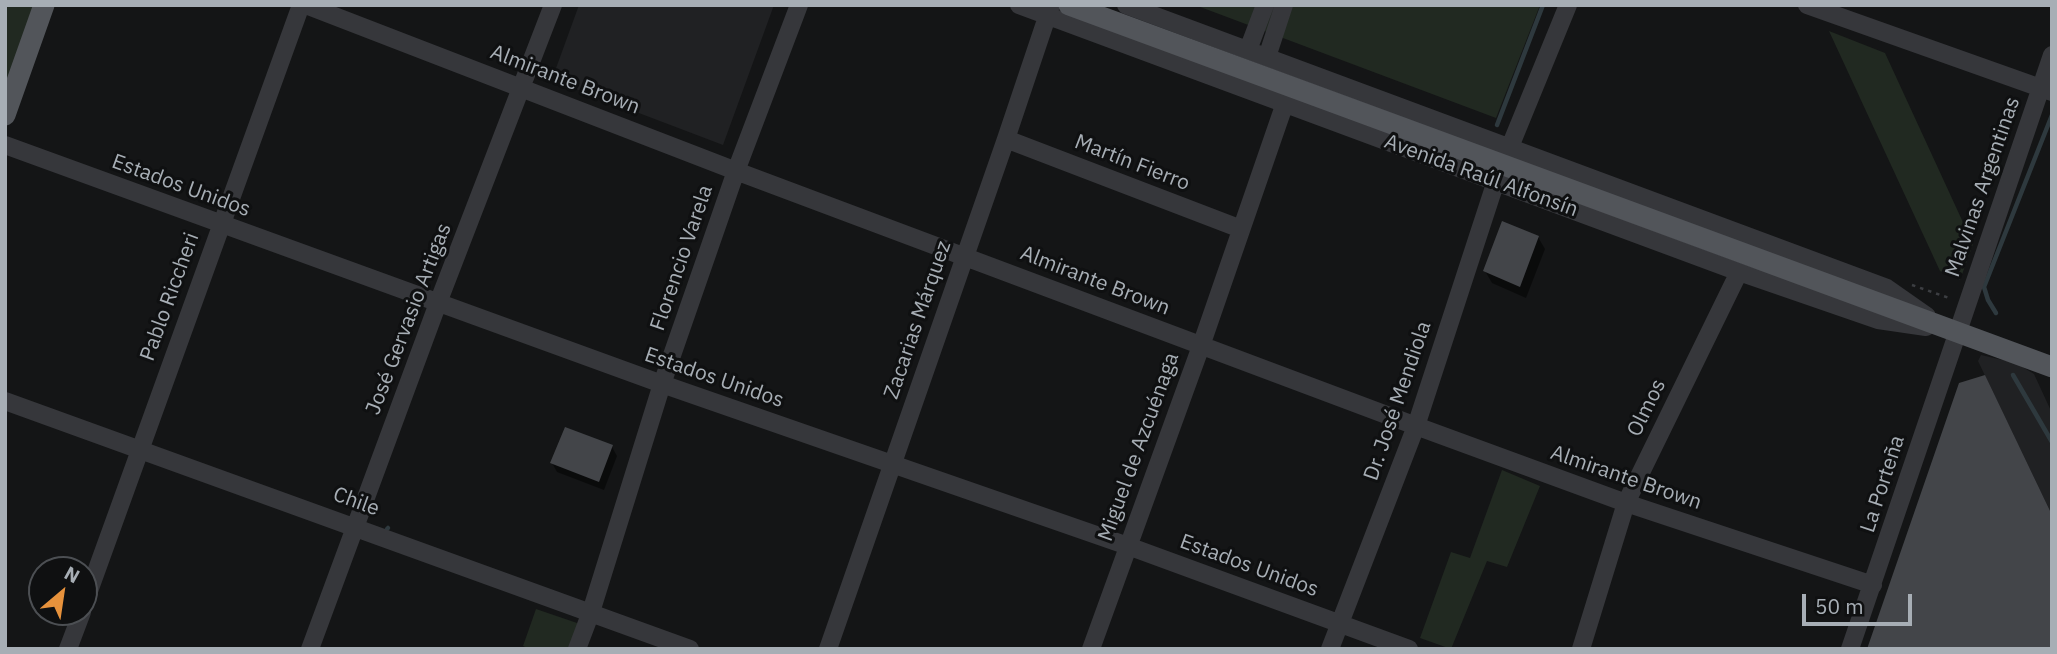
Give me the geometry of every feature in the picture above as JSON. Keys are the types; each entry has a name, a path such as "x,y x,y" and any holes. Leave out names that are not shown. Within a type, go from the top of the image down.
{"main road":[{"path":"5,115 44,5"},
{"name":"Avenida Raúl Alfonsín","path":"1069,5 2052,367"}],"street":[{"name":"Pablo Riccheri","path":"98,566 301,5"},
{"name":"Almirante Brown","path":"306,5 736,171 1416,426 1626,503 1873,585"},
{"name":"José Gervasio Artigas","path":"310,649 438,303 553,5"},
{"name":"Florencio Varela","path":"576,649 591,612 662,384 736,171 799,5"},
{"name":"Avenida Raúl Alfonsín","path":"1019,5 1049,10 1285,103 1503,165"},
{"name":"Avenida Raúl Alfonsín","path":"1126,5 1267,57 1739,272 1878,320 1952,331"},
{"path":"1248,50 1265,5"},
{"path":"1267,57 1284,5"},
{"name":"Dr. José Mendiola","path":"1330,649 1416,426 1503,165 1568,5"},
{"path":"1807,5 2046,90"},
{"name":"Zacarias Márquez","path":"828,649 1049,10"},
{"name":"Malvinas Argentinas","path":"1952,331 2046,90 2052,55"},
{"name":"Miguel de Azcuénaga","path":"1091,649 1201,346 1285,103"},
{"name":"Martín Fierro","path":"1006,139 1241,229"},
{"name":"Estados Unidos","path":"5,145 662,384 1128,546 1409,649"},
{"name":"Olmos","path":"1581,649 1626,503 1739,272"},
{"name":"La Porteña","path":"1850,649 1873,585 1952,331"},
{"name":"Chile","path":"5,401 690,649"},
{"path":"68,649 77,626"}],"shaded area":[{"path":"5,5 35,5 5,89"},
{"path":"579,5 774,5 723,145 560,83 555,71"},
{"path":"1195,5 1540,5 1496,118"},
{"path":"1829,31 1885,53 1973,244 1960,280 1940,271"},
{"path":"1981,355 2016,363 2034,374 2052,413 2052,515 1978,361"},
{"path":"1502,470 1540,486 1507,567 1487,561 1451,649 1420,638 1451,552 1470,558"},
{"path":"536,609 577,623 580,633 575,649 530,649 523,646"}],"building":[{"path":"1502,221 1539,236 1520,287 1483,271"},
{"path":"1985,375 2052,515 2052,649 1867,649 1959,383"},
{"path":"565,427 613,445 599,482 550,463"}],"waterway":[{"path":"1497,125 1543,5"},
{"path":"1996,313 1984,287 2052,115"},
{"path":"2013,375 2052,442"}]}
